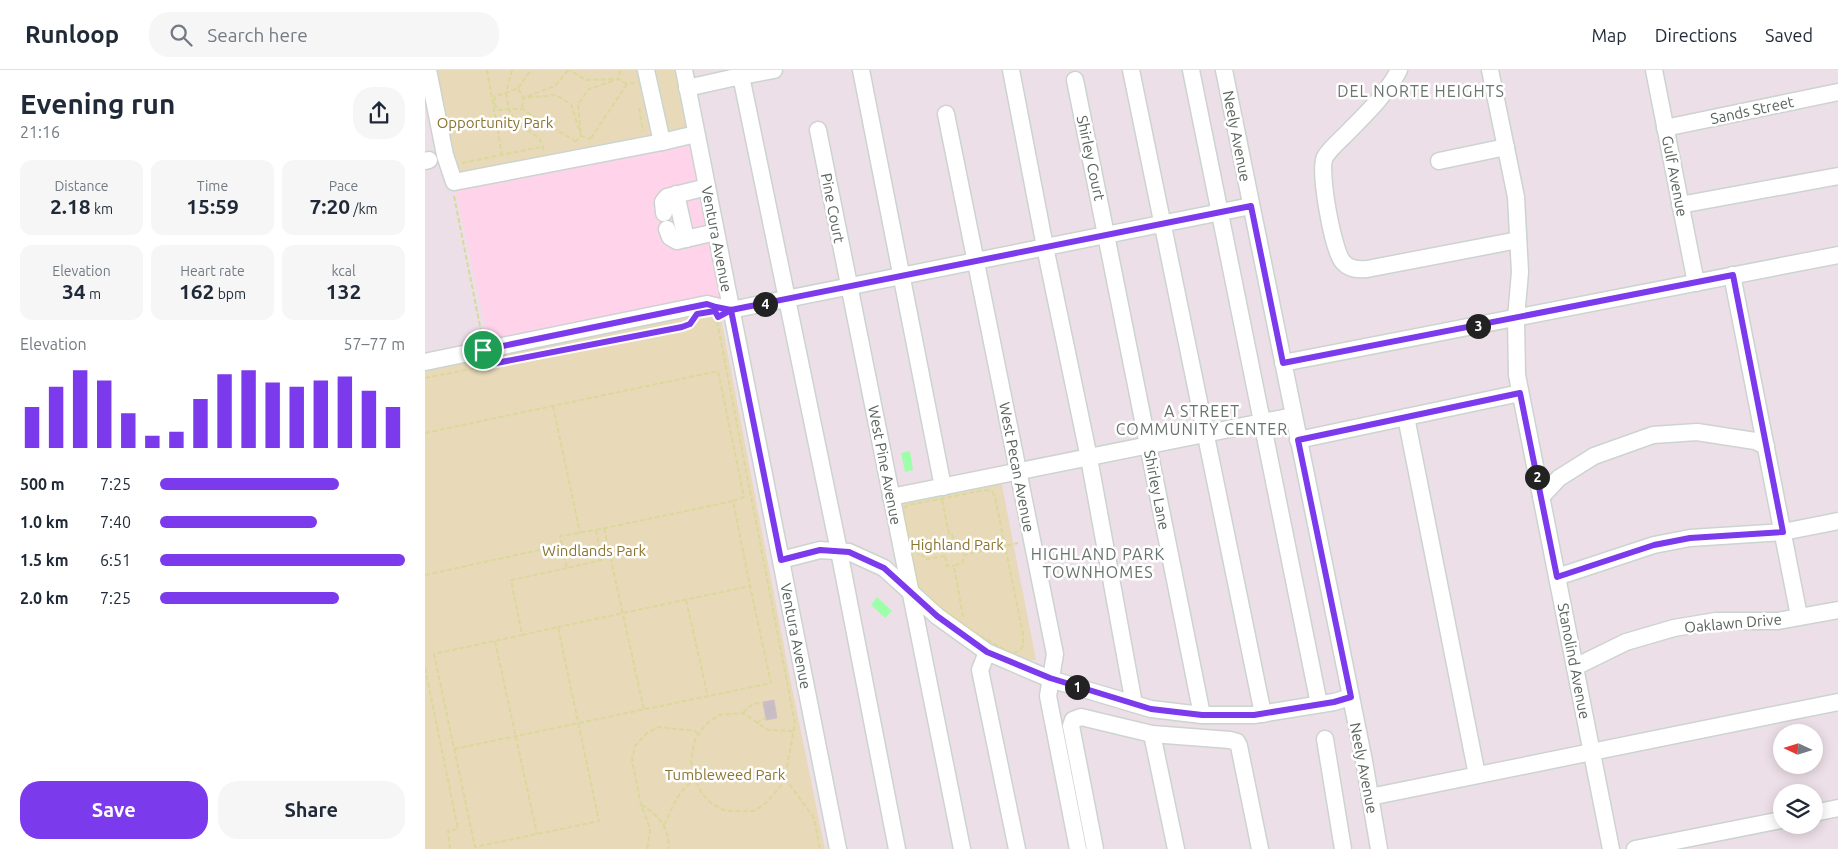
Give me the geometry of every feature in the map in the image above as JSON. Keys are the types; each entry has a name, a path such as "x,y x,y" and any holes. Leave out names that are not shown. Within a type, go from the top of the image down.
{"street":[{"path":"428,70 445,156 454,182 696,134"},
{"path":"647,70 662,142"},
{"name":"Ventura Avenue","path":"683,70 716,232 724,309 781,560 838,849"},
{"path":"687,88 774,70"},
{"path":"861,70 903,276 942,491"},
{"path":"1011,70 1045,247 1089,458 1134,704"},
{"path":"1131,70 1161,224 1263,714"},
{"path":"1191,70 1319,704"},
{"name":"Neely Avenue","path":"1224,70 1351,697 1379,849"},
{"path":"1399,70 1360,121 1324,158 1323,176 1331,228 1336,250 1343,262 1355,269 1367,269 1518,240"},
{"name":"Stanolind Avenue","path":"1490,70 1516,198 1520,272 1516,318 1517,375 1611,849"},
{"name":"Gulf Avenue","path":"1654,70 1696,283"},
{"path":"741,76 839,551 897,849"},
{"name":"Shirley Court","path":"1075,80 1107,235"},
{"name":"Sands Street","path":"1665,128 1838,92"},
{"name":"West Pecan Avenue","path":"947,114 1055,654 1048,696 1078,849"},
{"name":"Pine Court","path":"818,130 849,287"},
{"path":"1439,161 1506,147"},
{"path":"1680,205 1838,176"},
{"path":"707,187 665,198 663,202 666,221 671,239 677,241 716,232"},
{"path":"676,194 686,239"},
{"path":"425,362 707,304 724,309 787,299 1251,206"},
{"name":"Shirley Lane","path":"1107,235 1202,715"},
{"path":"1283,363 1838,255"},
{"path":"1733,275 1799,616"},
{"name":"West Pine Avenue","path":"849,287 891,497 907,553 910,591 962,849"},
{"path":"1298,440 1520,393"},
{"path":"891,497 942,491 1018,471 1293,416"},
{"path":"1406,417 1477,775"},
{"path":"1541,497 1559,478 1594,456 1653,436 1697,432 1755,441 1766,446"},
{"path":"1557,577 1654,545 1690,538 1783,532 1838,520"},
{"path":"781,560 820,550 849,552 884,568 937,616 987,652 1050,678 1151,709 1202,715 1263,714 1351,697"},
{"name":"Oaklawn Drive","path":"1575,667 1627,642 1674,628 1717,621 1778,621 1838,610"},
{"path":"987,652 980,670 1017,849"},
{"path":"1370,797 1838,702"},
{"path":"1095,849 1071,726 1073,720 1081,717 1152,734 1237,742 1260,849"},
{"path":"1152,734 1175,849"},
{"path":"1325,739 1343,849"},
{"path":"1823,811 1838,808"},
{"path":"1635,849 1773,822"}],"path":[{"path":"487,70 502,155"},
{"path":"512,70 506,93 509,109 514,121 539,138 544,152"},
{"path":"531,70 518,88 495,96 494,103 498,110 522,108 575,141 578,149"},
{"path":"523,98 555,86 569,70 585,80 619,79 627,84 635,83"},
{"path":"619,79 621,70"},
{"path":"581,136 578,104 589,90 619,79"},
{"path":"591,147 591,138 627,84"},
{"path":"518,88 523,98 522,108"},
{"path":"523,98 556,95 571,104 581,136"},
{"path":"638,101 643,136"},
{"path":"581,136 591,138"},
{"path":"575,141 581,136"},
{"path":"483,350 452,175 460,163 541,147"},
{"path":"724,309 718,328 795,723 785,778 766,803 754,811 726,811 712,804 703,796 695,780 691,761 695,740 705,724 719,715 743,713 768,730 793,732"},
{"path":"425,378 682,327 690,324 693,319"},
{"path":"425,433 718,371 744,497 597,530 560,536 567,568"},
{"path":"553,406 581,533"},
{"path":"985,490 991,491 995,497 1023,634 1024,643 1022,648 1016,652 1009,652 965,625 941,609 918,589 907,553 904,510 909,505 942,491 985,490"},
{"path":"942,491 949,534 952,534 954,545"},
{"path":"454,749 771,684 733,501"},
{"path":"604,528 643,710"},
{"path":"522,635 511,580 602,560 597,530"},
{"path":"963,555 1031,540"},
{"path":"962,544 963,555 963,562 954,566 947,566 945,548 962,544"},
{"path":"425,575 562,545"},
{"path":"907,553 918,551 919,556 926,555 927,559 945,556"},
{"path":"954,566 965,625"},
{"path":"558,627 599,821 475,847 434,654 495,640 750,586"},
{"path":"686,600 707,697"},
{"path":"495,640 537,834"},
{"path":"425,668 458,829 448,831 450,849"},
{"path":"743,713 754,704 763,704"},
{"path":"756,723 766,718"},
{"path":"647,849 650,832 641,805 632,760 635,746 647,733 659,727 695,731 699,734"},
{"path":"785,778 814,818 820,849"},
{"path":"664,825 674,802 691,782 695,780"},
{"path":"641,805 650,810 664,825 669,849"}],"shaded area":[{"path":"692,137 724,296 489,342 454,183"},
{"path":"910,451 913,470 905,472 901,453"},
{"path":"877,597 892,611 885,618 871,605"}],"green space":[{"name":"Opportunity Park","path":"431,70 679,70 692,137 454,183"},
{"name":"Windlands Park","path":"717,298 825,849 425,849 425,355"},
{"name":"Highland Park","path":"1000,475 1036,660 1006,660 910,591 892,497"}],"building":[{"path":"774,700 777,718 766,720 763,702"}],"district":[{"name":"DEL NORTE HEIGHTS","path":"1421,91"},
{"name":"A STREET COMMUNITY CENTER","path":"1202,420"},
{"name":"HIGHLAND PARK TOWNHOMES","path":"1098,563"}],"route":[{"path":"483,350 486,365 682,327 690,324 697,314 715,311 716,307 731,310 1251,206 1283,363 1733,275 1783,532 1690,538 1654,545 1557,577 1520,393 1298,440 1351,697 1334,702 1254,715 1202,715 1151,709 1050,678 987,652 937,616 884,568 849,552 820,550 781,560 731,310 718,317 715,311 716,307 707,304 483,350"}],"park label":[{"name":"Tumbleweed Park","path":"725,774"}]}
